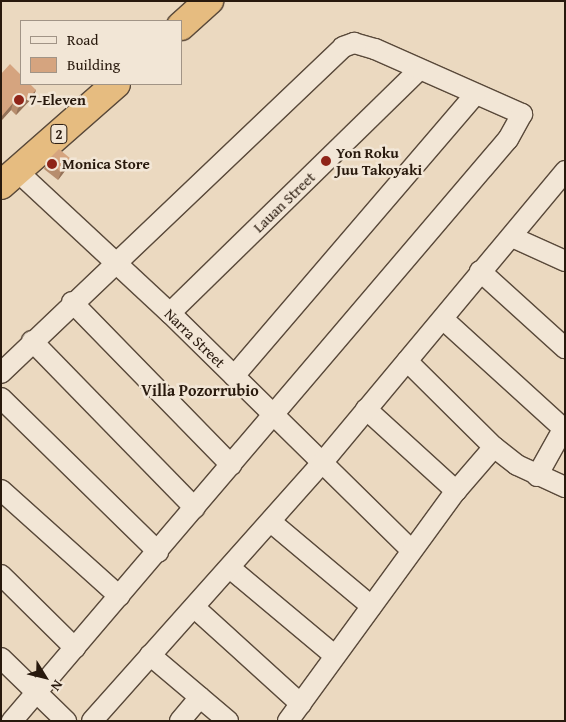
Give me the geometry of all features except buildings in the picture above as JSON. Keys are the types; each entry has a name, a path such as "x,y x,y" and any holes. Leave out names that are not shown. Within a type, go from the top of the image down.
{"highway":[{"name":"2","path":"9,178 115,85"}],"street":[{"path":"1,374 72,302 344,47 361,44 519,111 521,122 274,417 12,721"},
{"name":"Lauan Street","path":"170,314 419,70"},
{"path":"234,376 476,94"},
{"name":"Narra Street","path":"9,178 116,262 412,551"},
{"path":"92,721 271,522 443,319 480,272 561,181"},
{"path":"512,237 565,261"},
{"path":"480,272 565,348"},
{"path":"72,302 231,465"},
{"path":"443,319 564,427 537,476"},
{"path":"32,341 195,508"},
{"path":"407,361 494,447 537,476 565,487"},
{"path":"1,398 158,552"},
{"path":"366,409 456,491"},
{"path":"288,721 334,655 456,491 494,447"},
{"path":"1,490 118,596"},
{"path":"271,522 371,606"},
{"path":"230,568 334,655"},
{"path":"1,575 75,648"},
{"path":"195,608 301,704"},
{"path":"150,655 228,721"},
{"path":"1,658 66,721"},
{"path":"180,721 200,696"}],"place":[{"name":"7-Eleven","path":"19,100"},
{"name":"Yon Roku Juu Takoyaki","path":"326,161"},
{"name":"Monica Store","path":"52,164"}],"district":[{"name":"Villa Pozorrubio","path":"200,390"}]}
